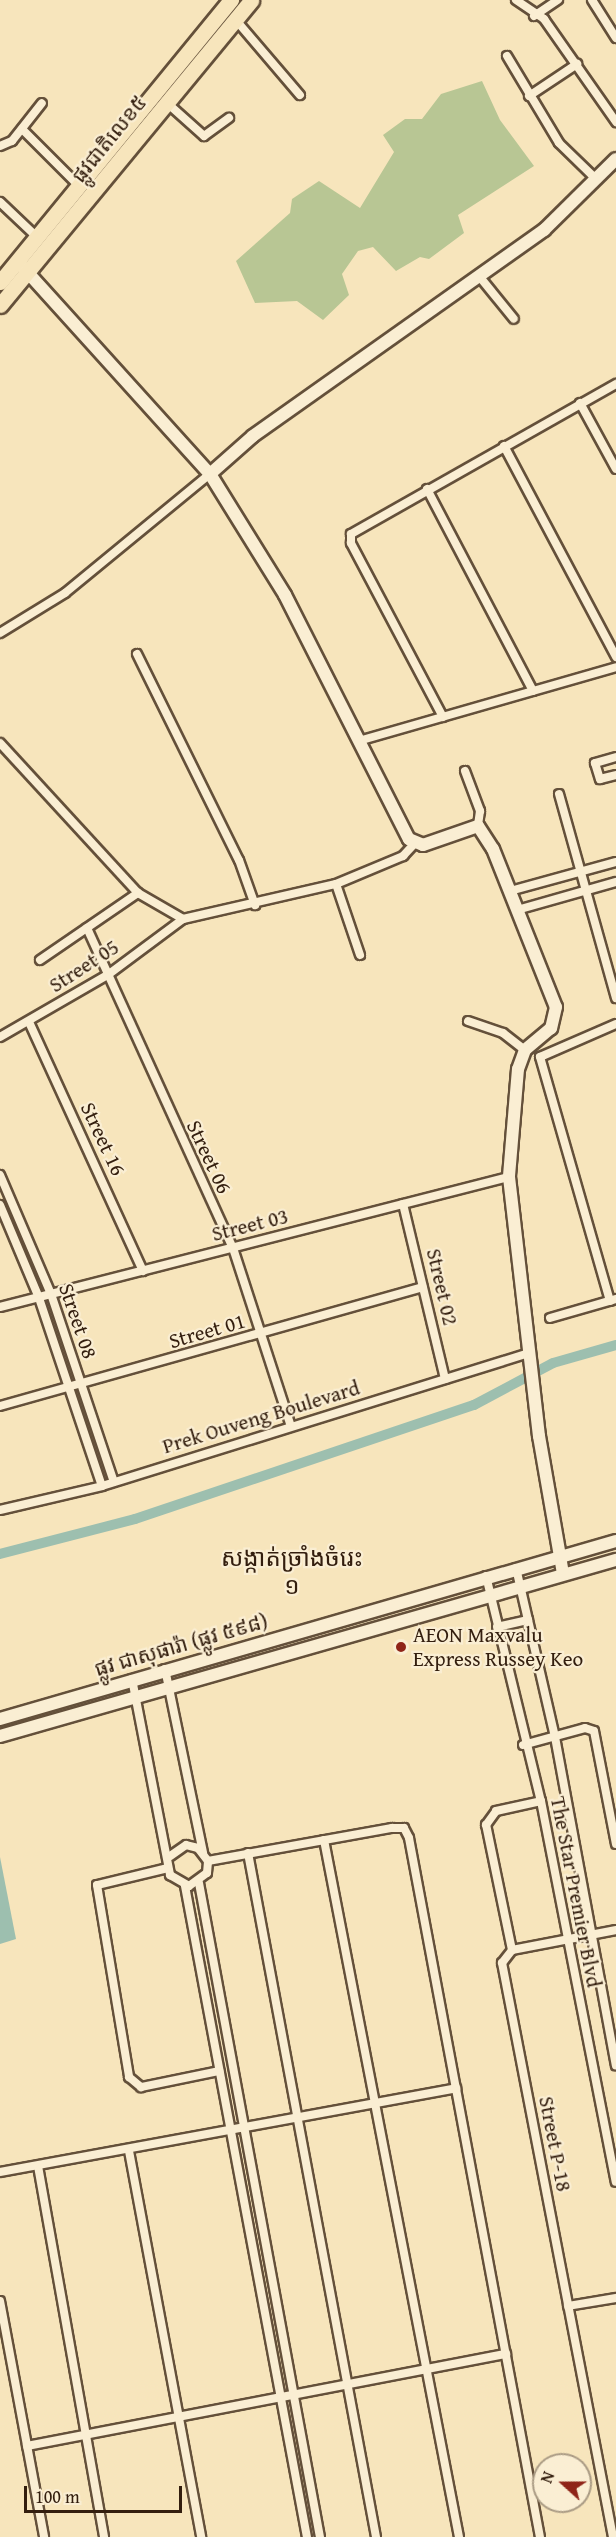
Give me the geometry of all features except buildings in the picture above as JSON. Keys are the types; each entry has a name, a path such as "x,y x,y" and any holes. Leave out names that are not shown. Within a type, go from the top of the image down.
{"highway":[{"name":"ផ្លូវជាតិលេខ៥","path":"0,305 23,267 37,237 231,0"},
{"name":"ផ្លូវជាតិលេខ៥","path":"0,282 23,267 251,0"}],"street":[{"path":"516,0 534,16 544,19 616,122"},
{"path":"534,16 558,0"},
{"path":"592,0 616,38"},
{"path":"235,19 300,95"},
{"path":"507,57 559,143 595,178"},
{"path":"529,96 577,64"},
{"path":"166,102 204,136 229,118"},
{"path":"0,146 22,129 42,103"},
{"path":"22,129 79,186"},
{"path":"0,633 98,569 253,436 544,230 616,159"},
{"path":"0,202 37,237"},
{"path":"23,267 210,474 269,566 362,740 414,844"},
{"path":"479,276 514,319"},
{"path":"443,717 351,543 356,527 616,384"},
{"path":"580,403 616,469"},
{"path":"504,446 616,657"},
{"path":"427,489 532,691"},
{"path":"137,654 239,860 255,905"},
{"path":"362,740 616,667"},
{"path":"0,743 138,893 183,919 255,905 336,884 403,856 414,844 478,826"},
{"path":"616,758 595,763 600,779 616,775"},
{"path":"465,771 480,811 478,826 510,891 556,1007 551,1028 525,1050 518,1069 509,1177 534,1388 563,1574"},
{"path":"559,794 584,891 613,979 616,998"},
{"path":"510,891 616,862"},
{"path":"517,910 616,882"},
{"path":"336,884 360,956"},
{"path":"40,960 138,893"},
{"name":"Street 05","path":"0,1036 29,1022 109,974 183,919"},
{"name":"Street 06","path":"87,928 233,1248 291,1426"},
{"path":"468,1021 503,1033 525,1050"},
{"name":"Street 16","path":"29,1022 143,1271"},
{"path":"550,1318 613,1300 540,1057 616,1024"},
{"name":"Street 08","path":"0,1177 51,1294 114,1482"},
{"name":"Street 03","path":"0,1308 509,1177"},
{"name":"Street 02","path":"403,1204 445,1379"},
{"path":"0,1205 39,1298 102,1486"},
{"name":"Street 01","path":"0,1406 70,1390 423,1287"},
{"name":"Prek Ouveng Boulevard","path":"0,1510 102,1486 445,1379 531,1357"},
{"name":"ផ្លូវ ជាសុផារ៉ា (ផ្លូវ ៥៩៨)","path":"0,1719 486,1576 616,1541"},
{"name":"ផ្លូវ ជាសុផារ៉ា (ផ្លូវ ៥៩៨)","path":"0,1736 490,1594 616,1560"},
{"name":"The Star Premier Blvd","path":"516,1568 558,1736 560,1779 616,2065"},
{"name":"The Star Premier Blvd","path":"486,1576 524,1745 541,1801 616,2182"},
{"path":"497,1627 528,1620"},
{"path":"209,1657 214,1673"},
{"path":"165,1669 206,1857 199,1883 320,2537"},
{"path":"132,1679 170,1856 168,1868"},
{"path":"524,1745 585,1728 594,1731 616,1844"},
{"name":"Street P-18","path":"541,1801 496,1811 486,1825 512,1950 502,1963 613,2537"},
{"path":"170,1856 186,1845 206,1857 248,1853 404,1828 456,2088 540,2537"},
{"path":"324,1840 459,2537"},
{"path":"248,1853 376,2537"},
{"path":"168,1868 184,1886 307,2537"},
{"path":"168,1868 97,1885 129,2077 141,2087 219,2071"},
{"path":"184,1886 199,1883"},
{"path":"512,1950 616,1930"},
{"path":"0,2172 129,2151 456,2088"},
{"path":"129,2151 201,2537"},
{"path":"38,2166 104,2537"},
{"path":"568,2306 616,2298"},
{"path":"0,2301 44,2537"},
{"path":"27,2446 506,2354"}],"green space":[{"path":"482,81 500,120 534,166 458,215 464,233 429,259 420,257 396,271 373,247 358,251 342,274 349,295 323,320 297,301 255,303 236,261 290,213 292,199 319,181 360,208 394,152 383,135 405,119 422,119 441,94"}],"shaded area":[{"path":"0,1857 16,1939 0,1944"}],"waterway":[{"path":"0,1554 135,1519 474,1405 553,1363 616,1345"}],"place":[{"name":"AEON Maxvalu Express Russey Keo","path":"401,1647"}],"district":[{"name":"សង្កាត់ច្រាំងចំរេះ ១","path":"292,1572"}]}
